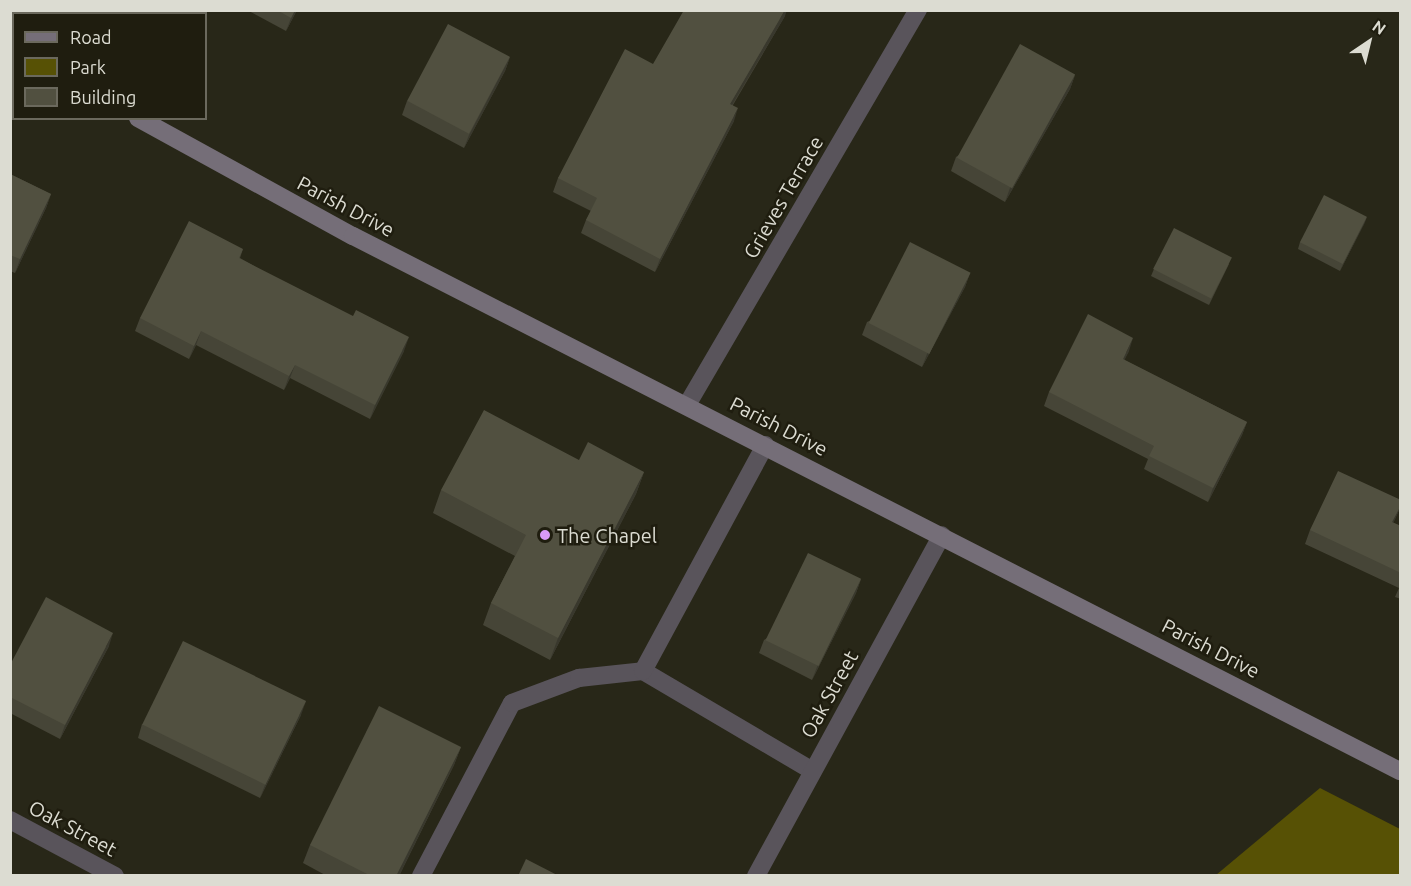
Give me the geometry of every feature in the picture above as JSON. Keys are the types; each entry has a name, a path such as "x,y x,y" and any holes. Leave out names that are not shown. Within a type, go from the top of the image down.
{"street":[{"name":"Grieves Terrace","path":"687,405 918,10"},
{"name":"Parish Drive","path":"142,120 353,236 1401,771"},
{"path":"643,671 765,445"},
{"name":"Oak Street","path":"756,876 942,535"},
{"path":"421,876 512,703 579,678 643,671 813,771"},
{"name":"Oak Street","path":"10,820 115,876"}],"green space":[{"path":"1320,788 1400,829 1400,875 1216,875"}],"building":[{"path":"277,10 295,10 291,18"},
{"path":"684,10 785,10 730,104 738,108 660,259 586,220 597,198 558,178 625,49 653,64"},
{"path":"448,24 510,57 469,134 407,101"},
{"path":"1020,44 1075,75 1012,188 957,158"},
{"path":"10,174 51,194 20,259 10,255"},
{"path":"1324,195 1367,217 1343,264 1300,242"},
{"path":"189,221 243,249 239,258 353,316 356,310 409,337 375,405 295,365 289,376 201,331 194,346 140,318"},
{"path":"1174,228 1232,258 1211,298 1153,269"},
{"path":"910,242 971,273 929,354 869,323"},
{"path":"1088,314 1133,338 1123,359 1247,422 1213,488 1149,456 1154,446 1049,392"},
{"name":"The Chapel","path":"484,410 579,460 588,442 644,472 558,638 491,603 526,535 441,490"},
{"path":"1338,471 1401,500 1401,505 1392,522 1401,526 1401,573 1310,530"},
{"path":"808,553 861,579 819,666 765,640"},
{"path":"46,597 113,633 65,725 10,697 10,665"},
{"path":"183,641 306,701 265,785 142,725"},
{"path":"379,706 461,747 396,876 371,876 310,845"},
{"path":"526,859 559,876 518,876"}],"place":[{"name":"The Chapel","path":"545,535"}]}
